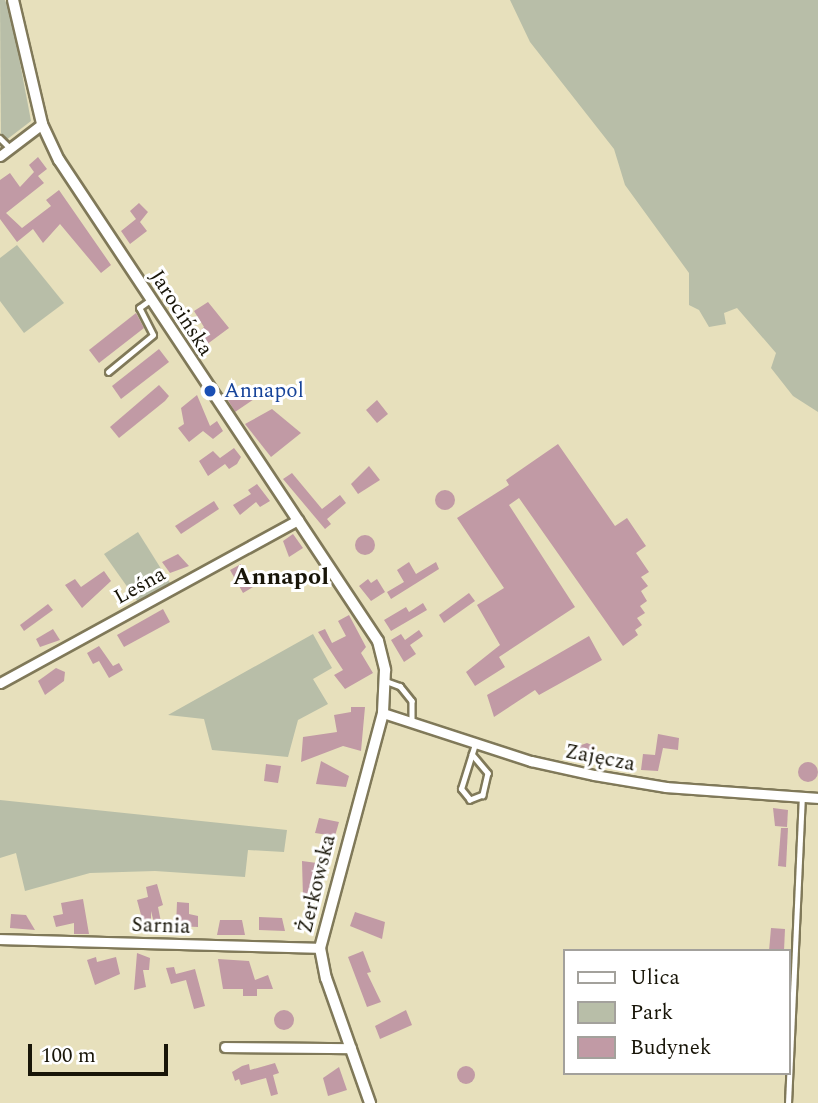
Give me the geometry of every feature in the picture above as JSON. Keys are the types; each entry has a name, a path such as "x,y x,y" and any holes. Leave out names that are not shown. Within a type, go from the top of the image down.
{"street":[{"name":"Jarocińska","path":"13,0 42,124 59,160 378,641 385,681 383,713"},
{"path":"0,156 42,124"},
{"name":"Leśna","path":"0,683 298,520"},
{"name":"Zajęcza","path":"383,713 561,769 631,782 818,798"},
{"name":"Żerkowska","path":"370,1103 326,978 320,948 383,713"},
{"name":"Sarnia","path":"0,939 320,948"},
{"path":"225,1047 351,1048"}],"lane":[{"path":"0,138 10,148"},
{"path":"108,372 153,335 139,308 150,300"},
{"path":"385,681 400,686 412,701 412,722"},
{"path":"472,754 488,774 483,795 470,800 461,789 475,743"},
{"path":"789,1103 802,796"}],"green space":[{"path":"0,0 5,0 11,15 31,121 1,144"},
{"path":"510,0 818,0 818,412 793,396 771,368 776,353 737,308 724,313 726,324 709,327 699,310 689,305 689,273 625,185 614,149 530,42"},
{"path":"17,245 64,303 24,333 0,301 0,258"},
{"path":"138,532 170,583 138,602 104,554"},
{"path":"313,634 332,668 313,679 328,704 298,720 288,757 212,750 204,719 168,715"},
{"path":"0,800 287,830 284,852 248,850 245,877 155,871 90,873 25,891 16,853 0,858"}],"building":[{"path":"38,157 47,169 38,176 44,183 6,213 22,228 51,206 46,200 59,190 111,265 101,273 60,224 43,243 33,229 17,242 0,219 0,180 10,173 20,187 34,172 29,165"},
{"path":"139,203 148,212 140,222 147,231 130,244 121,231 136,219 130,211"},
{"path":"208,302 229,328 202,348 195,336 204,327 194,311"},
{"path":"136,313 144,328 99,363 89,350"},
{"path":"159,349 169,362 121,399 112,386"},
{"path":"159,385 169,396 119,438 110,427"},
{"path":"257,386 263,393 235,412 228,400"},
{"path":"197,395 210,426 217,421 223,431 213,439 203,431 189,442 178,428 184,424 181,408"},
{"path":"377,400 388,414 377,423 366,410"},
{"path":"272,409 301,433 271,457 245,424"},
{"path":"558,444 615,526 627,518 646,546 636,553 649,572 641,577 648,586 641,591 647,601 640,606 645,613 637,618 642,625 635,630 638,635 623,646 519,498 509,505 575,607 499,657 505,667 475,686 466,672 500,645 477,605 504,588 457,518 509,485 506,480"},
{"path":"234,448 241,457 237,464 229,469 225,464 208,476 199,461 213,451 220,458"},
{"path":"369,466 380,480 358,494 351,484"},
{"path":"292,473 322,509 340,495 346,503 327,519 331,524 325,529 283,479"},
{"path":"257,484 270,501 260,507 256,502 240,515 233,505 251,494 248,490"},
{"path":"445,490 452,493 455,500 452,507 445,510 438,507 435,500 438,493"},
{"path":"214,501 219,509 181,534 175,526"},
{"path":"293,534 303,548 289,557 283,541"},
{"path":"361,535 369,535 375,545 369,555 361,555 355,549 355,541"},
{"path":"178,554 189,566 170,573 162,562"},
{"path":"409,562 416,574 436,562 439,569 391,599 387,592 404,582 397,570"},
{"path":"241,564 249,579 254,576 258,584 243,593 230,570"},
{"path":"104,571 111,581 82,608 65,585 75,579 81,587"},
{"path":"368,579 371,583 377,579 385,592 371,601 359,586"},
{"path":"469,593 475,601 444,623 439,615"},
{"path":"423,603 427,610 391,631 384,620 406,607 409,612"},
{"path":"48,604 53,610 24,631 20,625"},
{"path":"163,609 170,622 124,647 117,635"},
{"path":"349,615 366,647 361,653 373,673 345,689 334,675 343,670 318,632 325,629 332,643 346,636 338,621"},
{"path":"53,629 60,640 40,647 36,639"},
{"path":"419,630 423,636 410,645 416,654 404,662 391,640 401,634 405,640"},
{"path":"589,636 602,660 539,695 535,690 494,717 487,695"},
{"path":"99,646 113,666 119,663 123,670 109,678 99,661 93,664 87,653"},
{"path":"56,668 65,672 64,681 45,695 38,681"},
{"path":"351,707 365,707 361,751 343,746 301,762 303,737 337,732 334,715 351,712"},
{"path":"658,734 679,738 678,750 663,748 658,771 641,770 643,754 655,755"},
{"path":"587,743 594,746 591,755 585,754 583,763 571,760 573,748"},
{"path":"321,761 349,776 346,787 316,784"},
{"path":"808,762 815,765 818,772 815,779 808,782 801,779 798,772 801,765"},
{"path":"266,764 281,766 278,783 264,781"},
{"path":"773,808 788,810 787,827 775,826"},
{"path":"319,818 339,822 335,836 315,833"},
{"path":"781,828 788,828 786,867 778,866"},
{"path":"302,861 317,863 318,899 303,898"},
{"path":"157,884 163,905 158,907 161,922 154,923 151,911 151,925 144,926 137,900 148,897 146,887"},
{"path":"83,899 89,934 74,934 74,923 56,927 53,916 63,914 61,903"},
{"path":"177,902 189,903 189,914 198,916 198,927 176,926"},
{"path":"355,912 385,922 382,939 350,926"},
{"path":"11,914 26,915 35,930 10,928"},
{"path":"259,917 282,918 285,931 259,930"},
{"path":"220,920 242,920 245,935 217,935"},
{"path":"771,928 785,929 784,949 769,949"},
{"path":"363,951 371,972 367,973 381,1002 367,1007 348,957"},
{"path":"137,953 150,958 149,970 143,970 146,987 134,990"},
{"path":"96,957 97,962 116,957 120,974 95,985 87,960"},
{"path":"218,959 249,961 255,980 268,975 273,989 257,989 257,996 243,996 243,989 223,989"},
{"path":"174,967 176,974 195,969 205,1006 194,1009 186,980 171,984 166,968"},
{"path":"284,1010 291,1013 294,1020 291,1027 284,1030 277,1027 274,1020 277,1013"},
{"path":"406,1010 412,1025 380,1039 375,1026"},
{"path":"275,1063 279,1073 273,1075 278,1094 271,1096 266,1078 241,1085 239,1079 235,1081 232,1072 249,1064 250,1070"},
{"path":"466,1066 474,1071 475,1075 470,1083 466,1084 458,1079 457,1075 462,1067"},
{"path":"339,1067 347,1090 328,1096 323,1078"}],"place":[{"name":"Annapol","path":"210,391"}],"district":[{"name":"Annapol","path":"281,578"}]}
